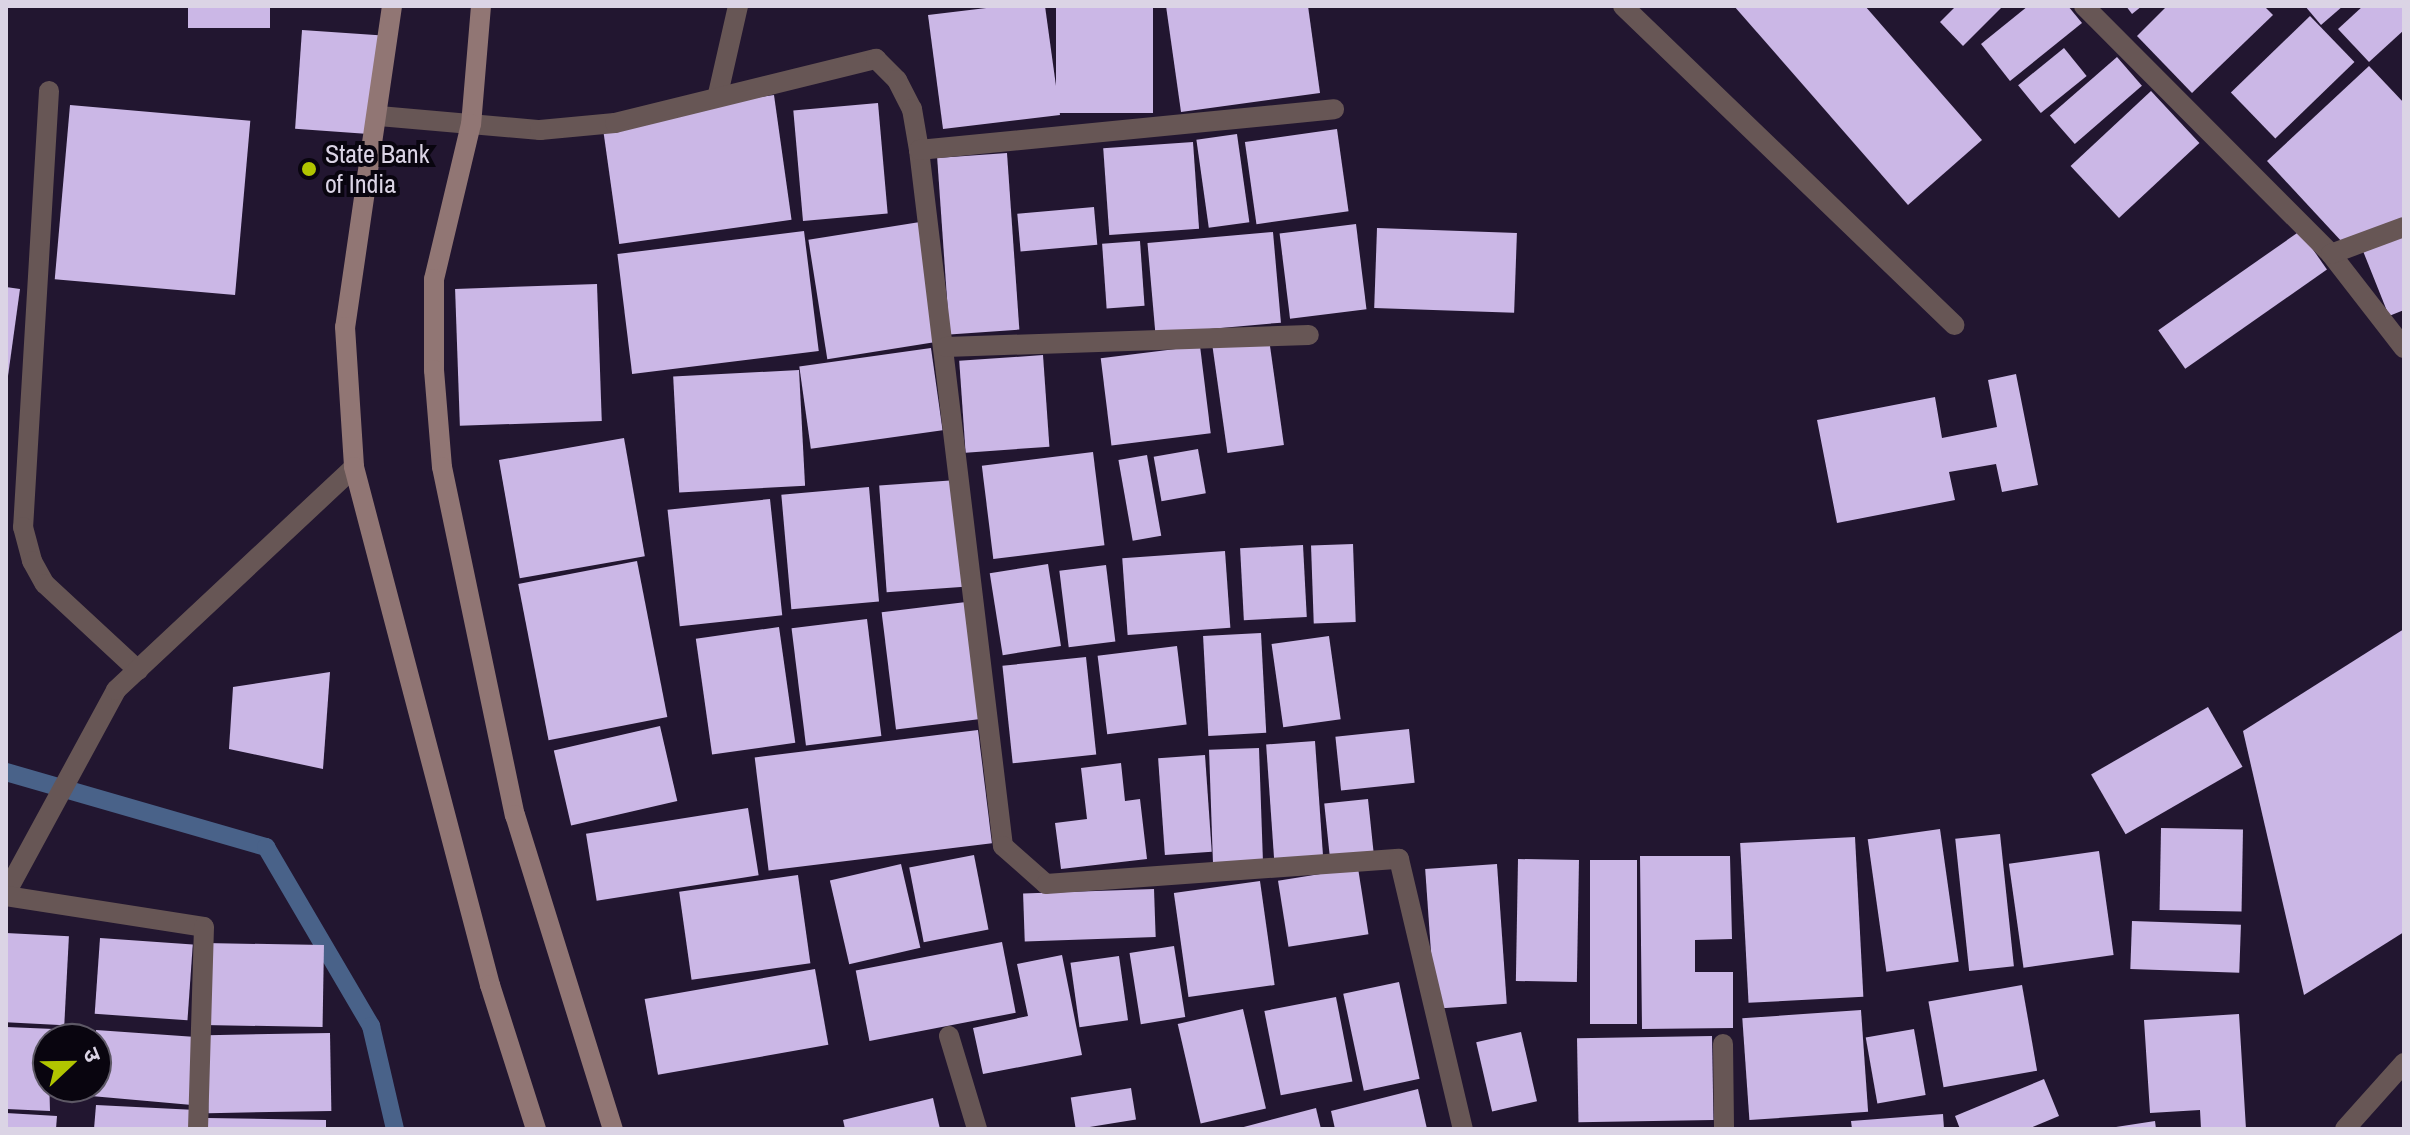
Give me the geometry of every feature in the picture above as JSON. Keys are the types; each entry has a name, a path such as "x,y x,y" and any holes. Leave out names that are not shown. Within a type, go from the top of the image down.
{"main road":[{"path":"392,6 379,116 345,327 354,467 490,985 536,1129"},
{"path":"481,6 471,124 434,279 434,370 442,467 515,815 613,1129"}],"street":[{"path":"718,94 738,6"},
{"path":"1623,6 1955,325"},
{"path":"2084,6 2331,254 2404,348"},
{"path":"379,116 540,130 615,123 718,94 876,59 897,80 912,109 919,150 946,347 1003,846 1046,884 1399,859 1463,1129"},
{"path":"49,91 23,527 32,561 45,584 138,670"},
{"path":"919,150 1334,109"},
{"path":"2331,254 2404,227"},
{"path":"946,347 1309,335"},
{"path":"198,1129 204,927 6,895 116,690 354,467"},
{"path":"949,1036 977,1129"},
{"path":"1723,1044 1724,1129"},
{"path":"2345,1129 2404,1063"}],"building":[{"path":"188,6 270,6 270,28 188,28"},
{"path":"1003,6 1045,6 1060,115 943,129 928,15"},
{"path":"1056,6 1153,6 1153,113 1056,113"},
{"path":"1166,6 1308,6 1320,93 1181,112"},
{"path":"1734,6 1865,6 1982,140 1908,205"},
{"path":"1956,6 2003,6 1963,46 1940,22"},
{"path":"2028,6 2068,6 2082,23 2010,81 1981,44"},
{"path":"2126,6 2142,6 2132,14"},
{"path":"2167,6 2264,6 2273,15 2192,93 2137,36"},
{"path":"2305,6 2343,6 2321,25"},
{"path":"2363,6 2404,6 2404,30 2369,62 2338,29"},
{"path":"2310,16 2354,62 2275,138 2231,92"},
{"path":"302,30 379,35 372,134 295,129"},
{"path":"2064,48 2087,76 2041,113 2018,85"},
{"path":"2117,57 2142,86 2075,144 2050,115"},
{"path":"2369,66 2404,103 2404,218 2343,243 2267,161"},
{"path":"2151,91 2199,143 2119,218 2071,166"},
{"path":"774,95 792,220 619,244 602,119"},
{"path":"878,103 888,214 803,221 793,110"},
{"path":"70,105 250,121 235,295 55,279"},
{"path":"1337,129 1349,211 1256,224 1245,142"},
{"path":"1237,134 1249,222 1209,228 1196,140"},
{"path":"1193,142 1199,229 1109,235 1103,148"},
{"path":"1007,153 1019,330 950,334 937,158"},
{"path":"1094,207 1097,245 1021,252 1017,214"},
{"path":"920,222 939,342 827,359 808,240"},
{"path":"1356,224 1366,309 1290,319 1280,233"},
{"path":"1377,228 1517,233 1514,313 1374,308"},
{"path":"804,231 819,351 632,374 617,254"},
{"path":"2300,231 2327,270 2185,369 2158,330"},
{"path":"1273,232 1281,323 1155,334 1147,243"},
{"path":"2404,233 2404,310 2389,316 2363,251"},
{"path":"1140,241 1145,306 1107,308 1102,244"},
{"path":"597,284 602,421 460,426 455,289"},
{"path":"6,287 20,289 8,376 6,375"},
{"path":"1269,339 1284,445 1227,453 1213,347"},
{"path":"1200,346 1211,433 1111,446 1101,358"},
{"path":"931,348 943,430 811,449 799,367"},
{"path":"1043,355 1049,447 966,453 959,361"},
{"path":"799,370 805,486 679,492 673,377"},
{"path":"2016,374 2038,485 2002,492 1996,464 1949,472 1955,500 1837,523 1817,420 1935,397 1942,438 1997,427 1988,380"},
{"path":"624,438 645,556 520,578 499,460"},
{"path":"1198,449 1206,493 1161,501 1154,457"},
{"path":"1093,452 1104,545 993,559 982,466"},
{"path":"1147,455 1161,536 1133,541 1118,460"},
{"path":"957,480 964,587 887,592 879,485"},
{"path":"869,487 879,602 791,609 781,495"},
{"path":"770,499 782,615 680,626 668,510"},
{"path":"1353,544 1356,622 1314,623 1311,545"},
{"path":"1303,545 1307,617 1244,620 1240,548"},
{"path":"1225,551 1230,628 1128,635 1122,558"},
{"path":"637,561 667,717 549,740 518,584"},
{"path":"1048,564 1061,646 1003,655 990,573"},
{"path":"1106,565 1115,641 1069,647 1059,571"},
{"path":"966,602 980,719 896,729 882,612"},
{"path":"867,619 881,736 806,745 792,628"},
{"path":"779,627 795,743 712,755 696,639"},
{"path":"2404,629 2404,932 2304,995 2243,731"},
{"path":"1261,633 1266,733 1208,736 1203,636"},
{"path":"1329,636 1341,719 1283,727 1272,644"},
{"path":"1177,646 1187,724 1107,734 1098,656"},
{"path":"1086,657 1096,754 1013,763 1002,666"},
{"path":"330,672 323,769 229,749 233,687"},
{"path":"2208,707 2242,767 2126,834 2091,775"},
{"path":"660,726 677,801 571,826 554,751"},
{"path":"1409,729 1415,783 1341,790 1335,737"},
{"path":"978,730 992,843 769,871 755,757"},
{"path":"1315,741 1323,858 1274,861 1266,744"},
{"path":"1259,748 1263,862 1213,864 1209,750"},
{"path":"1205,755 1212,852 1165,855 1158,758"},
{"path":"1121,763 1125,801 1140,799 1147,859 1061,869 1055,823 1087,819 1081,768"},
{"path":"1368,799 1374,852 1330,856 1324,804"},
{"path":"748,808 759,875 597,901 586,834"},
{"path":"2161,828 2243,829 2242,911 2160,910"},
{"path":"1940,829 1959,962 1886,972 1868,839"},
{"path":"2000,834 2014,966 1969,971 1955,839"},
{"path":"1855,837 1863,997 1749,1003 1740,843"},
{"path":"2099,851 2114,955 2023,968 2009,864"},
{"path":"974,855 989,930 924,942 909,868"},
{"path":"1640,856 1730,856 1732,939 1695,940 1695,972 1733,972 1733,1028 1642,1029"},
{"path":"1518,859 1579,860 1577,982 1516,981"},
{"path":"1590,860 1637,860 1637,1024 1590,1024"},
{"path":"901,864 920,948 849,964 830,880"},
{"path":"1497,864 1507,1004 1435,1009 1425,869"},
{"path":"1358,868 1368,934 1288,947 1278,881"},
{"path":"798,875 810,963 692,980 679,892"},
{"path":"1260,881 1275,985 1188,997 1174,893"},
{"path":"1154,889 1156,937 1025,942 1023,894"},
{"path":"2132,921 2241,925 2239,973 2130,969"},
{"path":"6,933 69,936 64,1023 6,1022"},
{"path":"100,938 193,944 187,1020 95,1014"},
{"path":"1002,942 1016,1013 869,1041 856,970"},
{"path":"205,943 324,945 323,1027 204,1025"},
{"path":"1174,946 1185,1017 1141,1024 1130,953"},
{"path":"1062,955 1082,1055 983,1074 973,1028 1028,1016 1017,964"},
{"path":"1119,956 1128,1020 1080,1027 1070,963"},
{"path":"815,969 828,1045 658,1075 645,999"},
{"path":"1399,982 1420,1079 1364,1091 1343,994"},
{"path":"2022,985 2037,1071 1944,1087 1928,1001"},
{"path":"1336,997 1352,1081 1281,1095 1264,1011"},
{"path":"1243,1009 1266,1108 1201,1123 1178,1024"},
{"path":"1861,1010 1868,1112 1749,1120 1742,1018"},
{"path":"2239,1014 2246,1129 2201,1129 2200,1110 2150,1113 2144,1020"},
{"path":"6,1027 32,1028 32,1103 50,1103 50,1111 6,1109"},
{"path":"1914,1029 1926,1095 1877,1103 1866,1038"},
{"path":"112,1031 196,1037 192,1105 112,1098"},
{"path":"1521,1032 1537,1101 1492,1112 1476,1042"},
{"path":"330,1033 331,1111 208,1113 207,1035"},
{"path":"1712,1036 1713,1120 1578,1122 1577,1038"},
{"path":"2044,1079 2059,1116 2028,1129 1960,1129 1955,1116"},
{"path":"1131,1088 1136,1120 1076,1129 1071,1098"},
{"path":"1418,1089 1427,1129 1335,1129 1331,1111"},
{"path":"933,1098 940,1129 845,1129 843,1120"},
{"path":"96,1105 196,1110 195,1129 94,1129"},
{"path":"1316,1108 1321,1129 1240,1129 1240,1128"},
{"path":"6,1113 57,1116 56,1129 6,1129"},
{"path":"1943,1114 1944,1129 1852,1129 1851,1121"},
{"path":"207,1118 326,1120 326,1129 206,1129"},
{"path":"2155,1121 2156,1129 2116,1127"}],"waterway":[{"path":"6,772 266,847 371,1026 395,1129"}],"place":[{"name":"State Bank of India","path":"309,169"}]}
